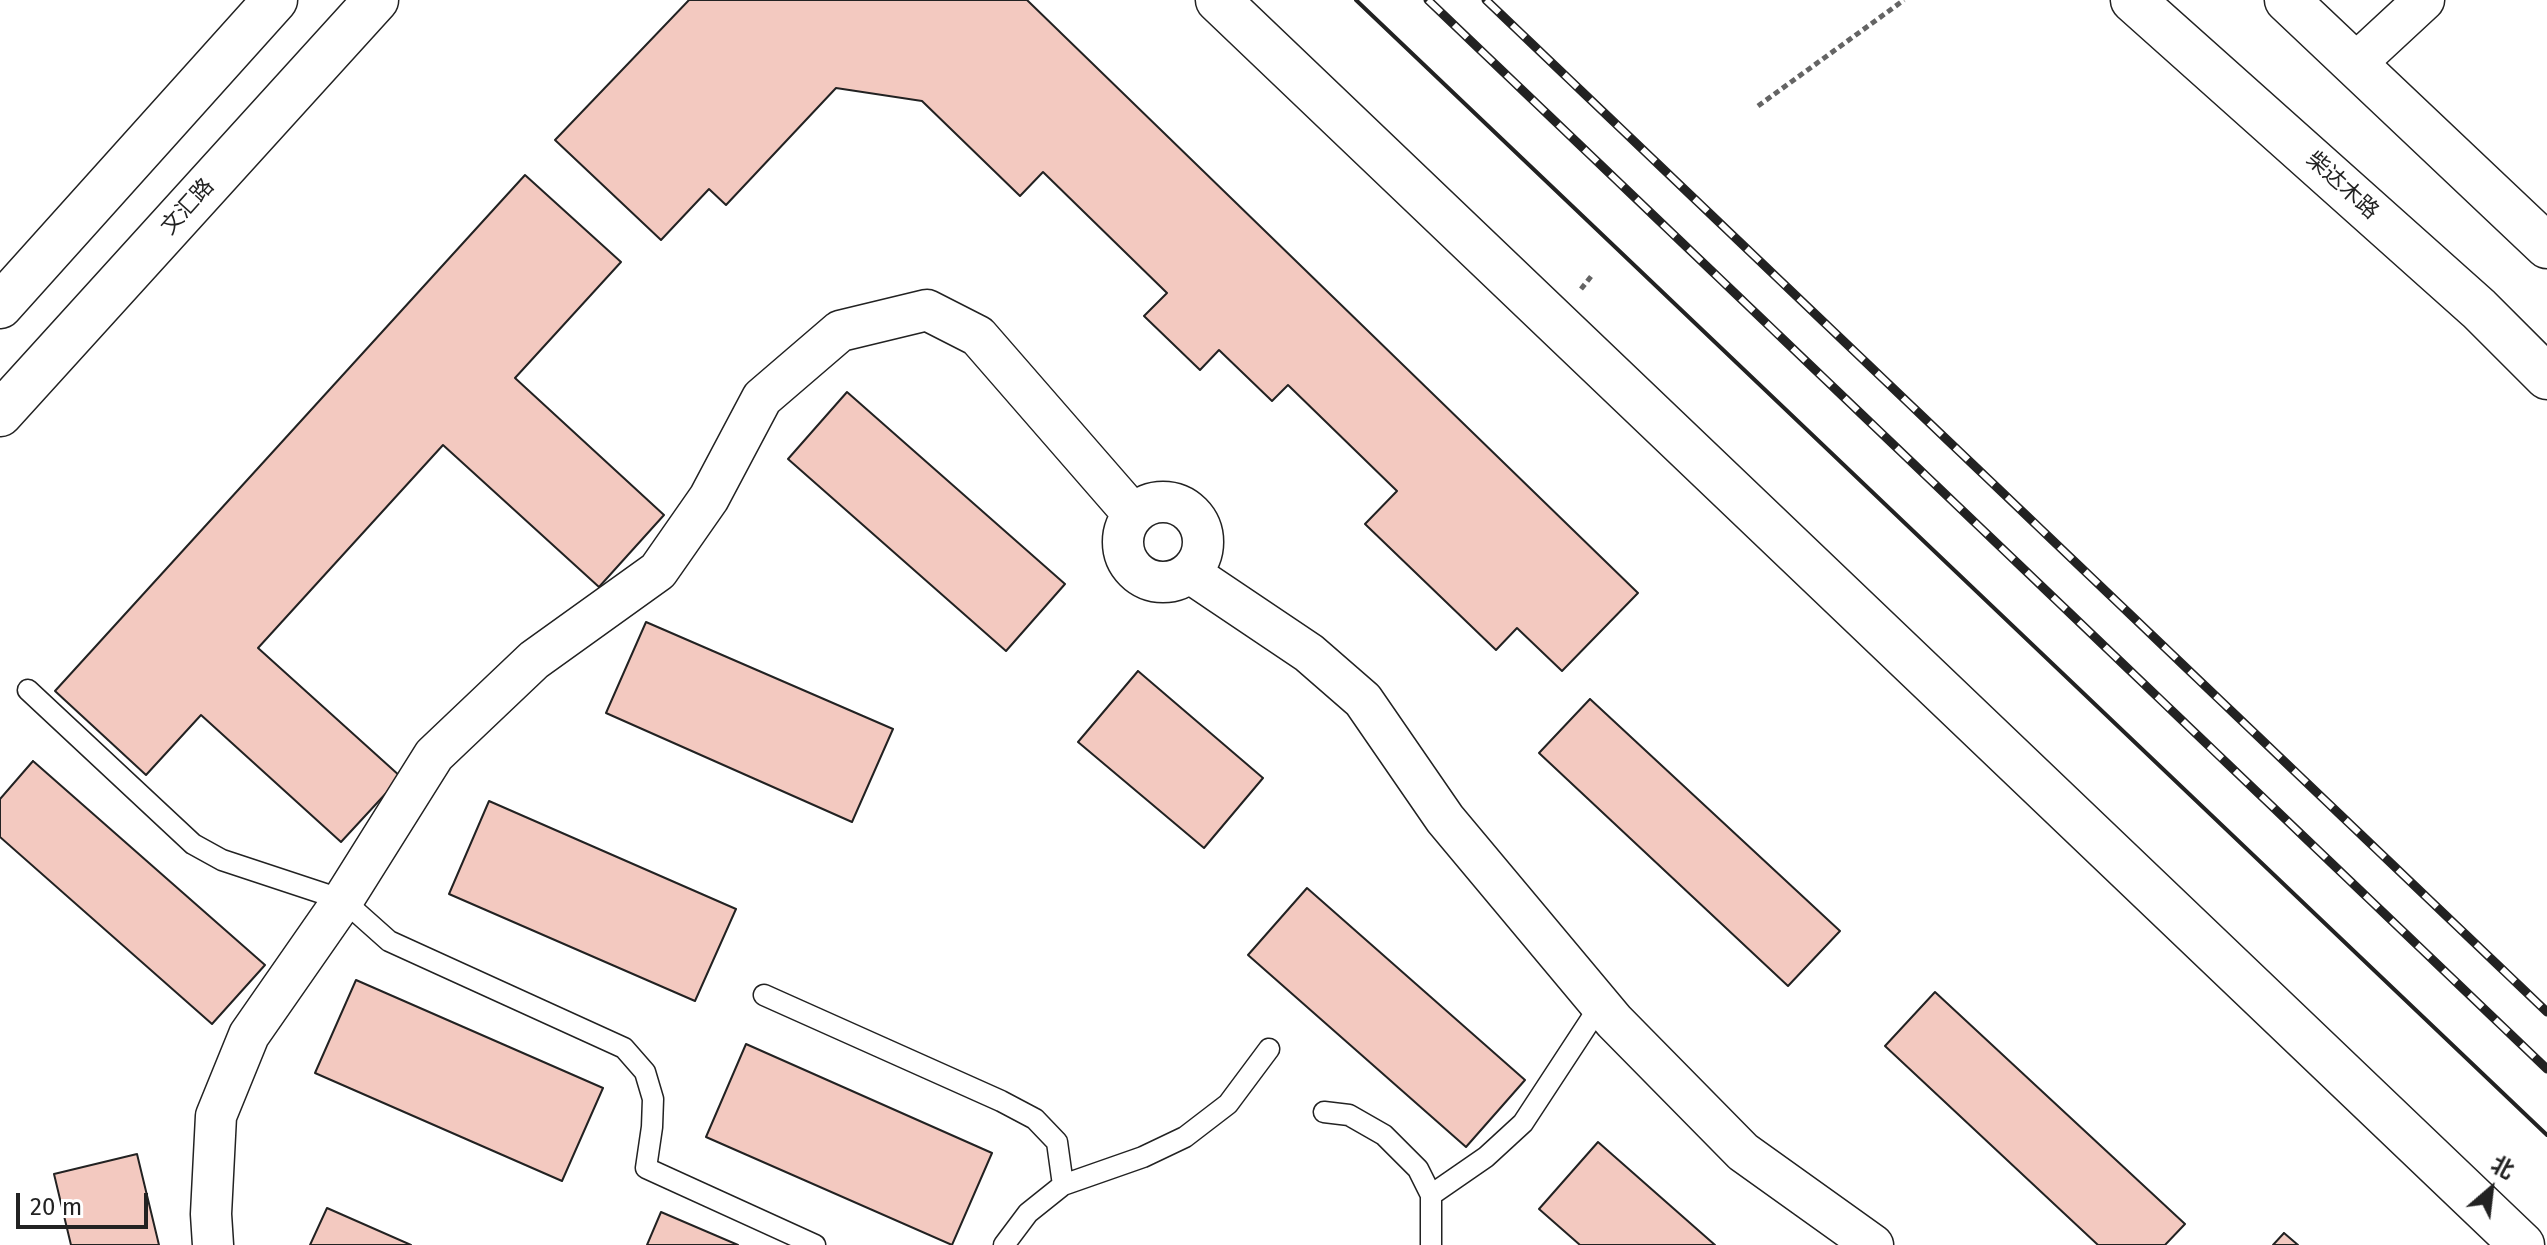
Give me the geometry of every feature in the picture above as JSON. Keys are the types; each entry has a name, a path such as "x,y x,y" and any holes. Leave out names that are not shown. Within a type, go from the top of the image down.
{"main road":[{"path":"0,306 275,0"},
{"name":"文汇路","path":"0,414 376,0"},
{"path":"1218,0 2522,1245"},
{"name":"柴达木路","path":"2133,0 2479,309 2547,377"},
{"path":"2287,0 2547,246"}],"street":[{"path":"2355,64 2424,0"},
{"path":"213,1245 211,1214 216,1116 249,1035 343,900 434,755 534,660 658,571 709,498 762,398 840,331 927,310 978,336 1133,514"},
{"path":"1156,502 1169,502 1192,514 1200,525 1203,537 1199,562 1190,573 1165,583 1139,575 1123,553 1125,526 1133,514 1156,502"},
{"path":"1190,573 1309,653 1363,700 1445,819 1601,1004 1743,1152 1873,1245"}],"lane":[{"path":"28,690 193,844 222,860 343,900 389,941 624,1048 645,1072 653,1099 646,1168 815,1245"},
{"path":"764,995 1035,1119 1057,1142 1063,1185"},
{"path":"1431,1195 1486,1157 1523,1123 1601,1004"},
{"path":"1004,1245 1028,1213 1063,1185 1143,1157 1185,1137 1228,1104 1269,1049"},
{"path":"1324,1112 1349,1115 1384,1135 1418,1169 1431,1195 1431,1245"}],"path":[{"path":"1758,106 1904,0"}],"building":[{"path":"689,0 1027,0 1638,593 1562,671 1517,628 1496,650 1365,524 1397,491 1288,385 1272,401 1219,350 1200,370 1144,316 1167,293 1043,172 1020,196 922,101 836,88 726,205 709,189 661,240 555,140"},
{"path":"525,175 621,262 515,378 664,515 599,587 443,445 258,648 401,777 341,842 201,715 146,775 55,691"},
{"path":"847,392 1065,584 1006,651 788,459"},
{"path":"646,622 893,729 852,822 606,713"},
{"path":"1138,671 1263,778 1204,848 1078,742"},
{"path":"1590,699 1840,931 1788,986 1539,753"},
{"path":"33,761 265,965 212,1024 0,837 0,799"},
{"path":"489,801 736,909 695,1001 449,894"},
{"path":"1307,888 1525,1080 1466,1147 1248,955"},
{"path":"356,980 603,1088 562,1181 315,1073"},
{"path":"1935,992 2185,1224 2165,1245 2098,1245 1885,1046"},
{"path":"746,1044 992,1153 952,1245 706,1137"},
{"path":"1598,1142 1715,1245 1580,1245 1539,1209"},
{"path":"137,1154 159,1245 71,1245 54,1174"},
{"path":"327,1208 411,1245 310,1245"},
{"path":"661,1212 738,1245 647,1245"},
{"path":"2284,1233 2298,1245 2273,1245"}],"railway":[{"path":"1428,0 2547,1069"},
{"path":"1486,0 2547,1012"}],"wall":[{"path":"1356,0 2547,1135"}]}
